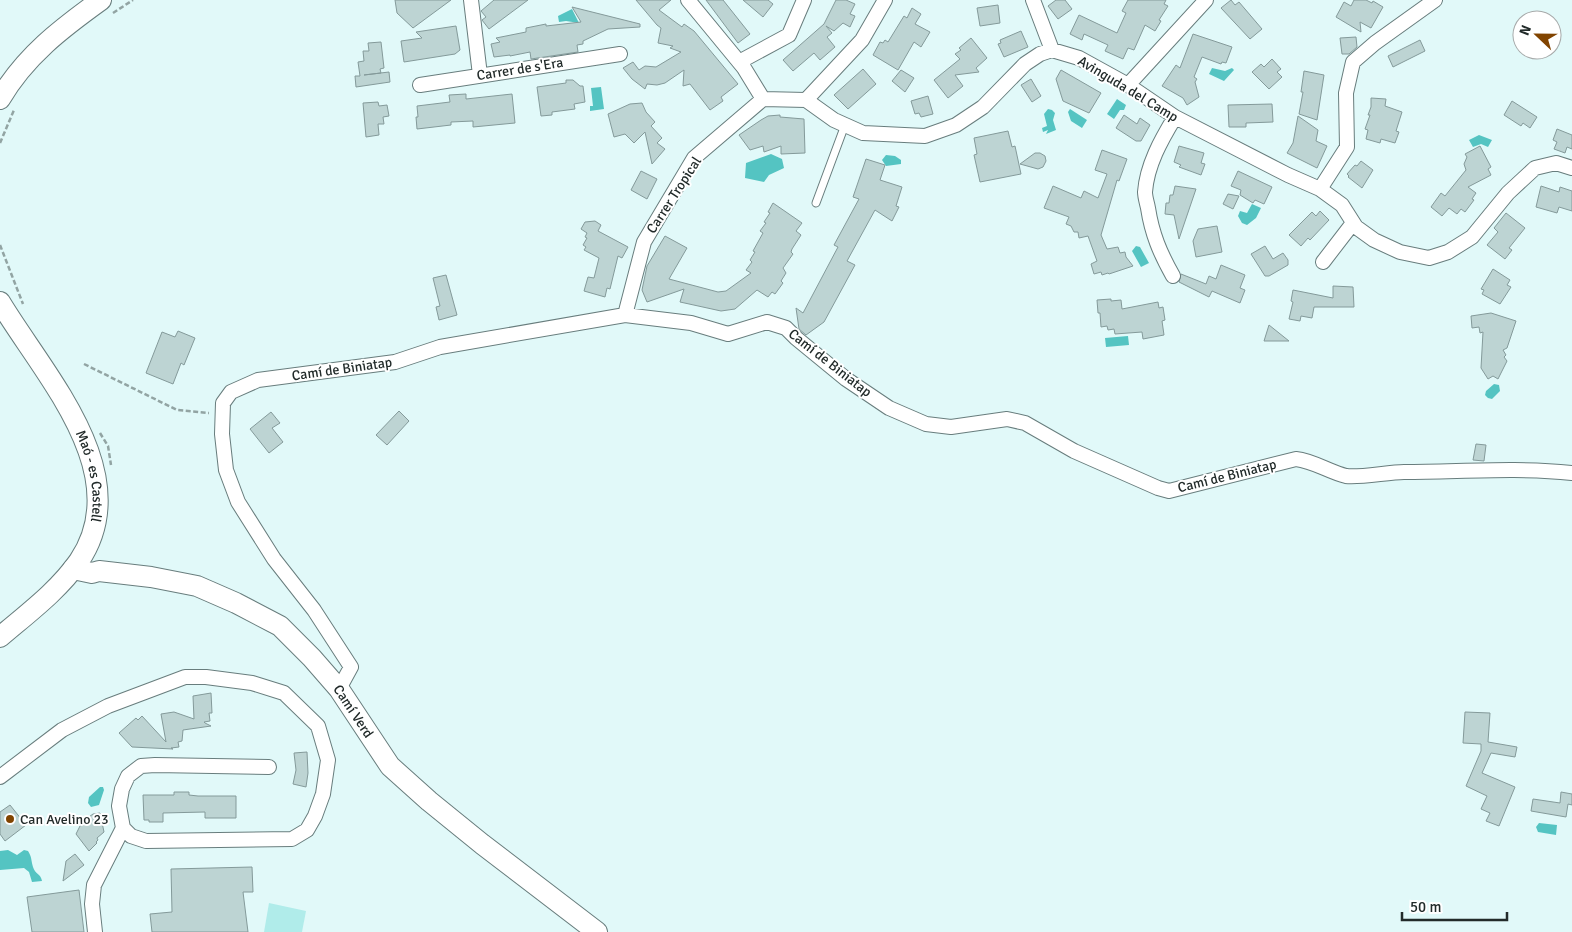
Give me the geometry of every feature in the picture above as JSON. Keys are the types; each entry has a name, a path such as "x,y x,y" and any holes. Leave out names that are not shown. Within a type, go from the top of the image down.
{"street":[{"path":"471,0 480,75"},
{"path":"688,0 739,62 763,99 806,100 834,120 863,133 915,136 925,136 956,125 983,107 1025,64 1040,54 1052,50 1033,0"},
{"path":"739,62 789,34 804,0"},
{"path":"806,100 862,40 885,0"},
{"path":"1128,85 1206,0"},
{"path":"1320,189 1347,148 1346,93 1353,62 1375,43 1435,0"},
{"path":"7,103 16,75 44,44 70,23 104,8"},
{"name":"Avinguda del Camp","path":"1052,50 1079,58 1128,85 1174,117 1288,175 1320,189 1342,205 1356,227 1374,240 1400,252 1430,258 1448,252 1472,237 1508,193 1535,168 1556,163 1572,168"},
{"name":"Carrer de s'Era","path":"420,85 620,54"},
{"name":"Carrer Tropical","path":"625,315 644,242 694,158 763,99"},
{"path":"1173,276 1159,250 1151,229 1145,193 1160,142 1174,117"},
{"path":"1323,262 1353,223"},
{"name":"Maó - es Castell","path":"0,302 75,421 94,466 98,496 95,520 88,544 73,569 45,599 0,637"},
{"name":"Camí de Biniatap","path":"339,689 351,666 314,610 274,558 238,502 226,470 222,434 224,403 231,392 258,380 395,362 440,346 625,315 691,323 728,334 767,322 786,328 846,379 889,408 926,424 951,427 1007,419 1026,422 1074,451 1158,488 1169,491 1296,459 1309,460 1347,476 1403,472 1426,473 1489,470 1548,470 1572,473"},
{"name":"Camí Verd","path":"73,569 92,573 99,572 160,579 197,586 236,603 280,626 339,689 390,766 482,844 597,932"},
{"path":"0,777 62,730 108,706 185,677 206,677 252,683 284,693 318,726 328,760 323,794 315,816 307,830 292,839 146,841 131,836 123,828 118,806 122,789 128,776 141,766 269,767"},
{"path":"95,932 92,904 94,885 123,828"}],"lane":[{"path":"816,203 845,125"}],"path":[{"path":"104,8 133,0"},
{"path":"0,142 7,103"},
{"path":"0,245 23,305"},
{"path":"84,364 177,410 223,414"},
{"path":"98,429 108,446 112,472"}],"shaded area":[{"path":"572,9 579,23 559,22 558,16"},
{"path":"1212,68 1225,71 1232,68 1234,70 1224,81 1209,74"},
{"path":"601,87 604,109 590,111 590,106 593,106 591,88"},
{"path":"1117,99 1126,105 1124,110 1120,110 1114,119 1107,114"},
{"path":"1048,109 1055,113 1053,120 1056,130 1046,134 1048,130 1043,132 1042,128 1047,126 1044,114"},
{"path":"1070,109 1087,120 1082,128 1071,121 1068,112"},
{"path":"1479,135 1492,140 1488,147 1481,144 1473,147 1469,140"},
{"path":"771,154 782,159 784,168 769,175 764,182 745,178 746,163"},
{"path":"886,155 895,156 901,160 901,164 886,166 882,160"},
{"path":"1252,204 1261,208 1256,218 1247,225 1242,223 1238,216 1240,211 1247,213"},
{"path":"1136,246 1140,247 1149,263 1141,267 1132,251"},
{"path":"1128,336 1129,345 1106,347 1105,338"},
{"path":"1494,384 1499,385 1500,391 1492,399 1488,398 1485,395 1486,391"},
{"path":"100,787 103,787 104,790 99,805 91,807 88,803 89,797"},
{"path":"1539,823 1557,825 1556,835 1538,832 1536,827"},
{"path":"8,850 17,855 24,850 28,851 32,865 42,881 32,882 29,872 24,868 0,870 0,851"},
{"path":"269,903 306,911 302,932 264,932"}],"building":[{"path":"395,0 451,0 413,28 397,13"},
{"path":"494,0 528,0 489,29 482,20 486,17 481,11"},
{"path":"636,0 671,0 659,10 682,27 684,24 694,31 738,84 721,97 723,101 710,110 690,84 683,86 684,70 665,83 657,85 647,84 645,89 632,79 623,68 633,62 639,70 645,66 656,67 681,52 670,48 673,46 658,43 661,28"},
{"path":"706,0 723,0 750,34 738,43"},
{"path":"743,0 768,0 773,4 763,17"},
{"path":"836,0 846,0 855,4 850,14 855,16 850,27 843,23 834,31 826,26 832,33 827,37 835,47 820,60 814,53 793,71 783,60 824,24"},
{"path":"1056,0 1065,0 1072,9 1058,19 1048,6"},
{"path":"1128,0 1166,0 1164,4 1168,6 1159,20 1161,21 1155,31 1145,25 1134,50 1128,48 1123,59 1105,51 1108,45 1084,34 1082,40 1070,34 1079,15 1117,33 1126,13 1122,11"},
{"path":"1231,0 1235,5 1239,2 1262,29 1250,39 1221,8"},
{"path":"1354,0 1366,0 1372,3 1373,1 1383,7 1371,28 1360,22 1361,32 1336,17 1344,2 1351,6"},
{"path":"998,5 1000,23 980,26 977,8"},
{"path":"572,7 640,24 640,27 608,29 583,41 583,44 577,45 578,52 531,59 530,52 494,57 491,44 500,42 496,38 526,32 526,28 546,24 546,26 581,22"},
{"path":"912,8 921,14 915,24 930,32 921,47 914,42 898,70 873,55 880,42 883,43 885,40 888,42 904,16 907,18"},
{"path":"456,26 460,50 455,54 404,62 401,41 422,38 416,32"},
{"path":"1021,31 1028,47 1004,57 998,44 1001,43 1000,40"},
{"path":"1193,34 1232,47 1226,63 1222,62 1221,64 1202,57 1194,77 1197,79 1195,82 1199,97 1187,105 1183,98 1162,86 1176,65 1180,68"},
{"path":"1356,37 1357,47 1349,54 1342,54 1340,38"},
{"path":"971,38 987,58 976,68 979,72 955,75 963,86 948,98 934,80 960,59 955,54"},
{"path":"1420,40 1425,51 1393,67 1388,56"},
{"path":"381,42 384,68 380,69 381,73 389,72 390,82 356,87 355,76 360,76 358,62 364,61 363,51 369,51 368,43"},
{"path":"1272,59 1281,69 1277,72 1282,77 1269,89 1252,72 1261,64 1264,67"},
{"path":"863,69 876,84 848,109 834,95"},
{"path":"901,70 914,78 905,92 892,81"},
{"path":"1061,70 1101,93 1089,113 1063,101 1056,79"},
{"path":"1304,71 1324,75 1317,120 1299,114"},
{"path":"1031,79 1041,96 1032,102 1021,85"},
{"path":"566,80 573,80 580,86 583,86 585,102 574,104 575,109 552,112 552,115 541,116 537,87 566,83"},
{"path":"466,94 466,99 512,94 515,123 473,127 473,121 451,122 451,125 417,129 417,106 450,102 449,95"},
{"path":"928,96 933,114 921,117 919,113 915,114 911,101"},
{"path":"1371,98 1386,99 1385,106 1402,112 1396,131 1399,132 1395,143 1381,139 1380,143 1366,139 1368,130 1365,129 1370,115 1368,115 1371,107"},
{"path":"1512,101 1537,117 1530,128 1523,123 1521,126 1504,115"},
{"path":"378,102 379,106 387,105 389,116 383,117 384,124 378,124 379,135 366,137 363,103"},
{"path":"642,103 646,112 655,122 651,126 662,138 657,143 665,149 652,164 645,132 634,143 625,134 614,137 608,114 630,104"},
{"path":"1272,104 1273,122 1246,123 1246,127 1229,127 1228,105"},
{"path":"780,115 780,117 804,119 805,153 781,154 781,146 764,152 763,146 750,150 739,135 768,116"},
{"path":"1124,115 1137,124 1140,118 1150,125 1141,141 1136,141 1116,128"},
{"path":"1298,116 1318,130 1316,141 1327,146 1317,168 1287,153 1293,143"},
{"path":"1557,129 1572,135 1572,149 1567,147 1565,153 1554,149 1557,142 1553,140"},
{"path":"1008,131 1012,147 1015,146 1021,174 980,182 974,155 977,154 974,138"},
{"path":"1179,146 1204,153 1201,163 1205,164 1201,175 1179,167 1181,165 1174,162"},
{"path":"1480,146 1491,167 1488,169 1491,175 1468,187 1476,193 1472,199 1474,200 1465,212 1461,209 1457,214 1449,208 1442,216 1431,207 1441,193 1445,196 1466,170 1464,164 1467,157 1465,154"},
{"path":"1102,150 1127,159 1119,181 1117,180 1101,235 1107,249 1118,247 1120,253 1125,252 1126,257 1133,266 1102,275 1101,272 1094,274 1091,264 1097,261 1088,236 1079,238 1078,232 1074,232 1071,226 1066,224 1069,217 1044,208 1053,186 1081,198 1084,191 1098,198 1107,174 1095,170"},
{"path":"1035,153 1045,156 1046,161 1043,167 1038,169 1020,164"},
{"path":"866,159 885,165 880,180 902,187 896,206 899,207 892,221 875,210 847,261 855,265 824,322 806,335 799,329 796,308 803,313 838,247 834,245 859,199 853,197"},
{"path":"1361,161 1373,170 1362,188 1348,177 1347,174"},
{"path":"641,171 657,179 647,199 631,190"},
{"path":"1238,171 1272,187 1264,204 1255,200 1253,203 1240,195 1241,190 1231,186"},
{"path":"1175,186 1196,189 1179,239 1174,215 1165,214 1166,203 1169,203 1170,195 1173,195"},
{"path":"1541,186 1559,192 1560,187 1572,191 1572,211 1559,207 1557,213 1536,207"},
{"path":"1228,194 1239,196 1233,209 1223,204"},
{"path":"773,203 802,223 796,231 801,235 792,249 791,252 793,254 783,268 786,273 781,281 783,283 775,294 772,292 768,297 757,290 735,309 721,311 680,302 684,289 647,302 642,290 647,266 665,236 687,248 669,279 718,292 726,291 751,273 746,270 752,262 750,260 755,252 753,251 763,233 760,231 766,223 764,222 770,213 768,212"},
{"path":"1320,211 1329,220 1310,240 1308,238 1301,246 1289,235 1312,212 1316,216"},
{"path":"1506,213 1525,228 1509,248 1512,250 1505,259 1487,245 1498,232 1494,228"},
{"path":"595,221 601,225 598,231 628,247 622,258 618,256 610,289 607,288 605,297 584,291 588,277 594,278 599,258 584,250 586,247 583,245 587,238 585,237 587,233 581,229 585,222"},
{"path":"1217,226 1222,252 1196,257 1193,241 1198,229"},
{"path":"1265,246 1273,259 1283,253 1288,260 1288,265 1269,276 1265,276 1251,254"},
{"path":"1221,265 1245,275 1240,288 1245,290 1240,303 1212,291 1209,297 1179,282 1181,274 1206,284 1209,276 1216,279"},
{"path":"1493,269 1510,280 1507,285 1511,287 1500,304 1482,294 1484,290 1481,289"},
{"path":"446,275 457,315 439,320 436,307 440,306 433,278"},
{"path":"1333,286 1353,287 1354,307 1314,307 1312,318 1301,316 1300,321 1289,319 1293,302 1291,301 1293,290 1333,298"},
{"path":"1111,299 1111,301 1121,300 1122,309 1158,302 1159,308 1163,307 1165,320 1162,321 1164,335 1143,339 1142,332 1115,334 1114,329 1108,330 1107,326 1101,327 1097,300"},
{"path":"1491,313 1516,321 1507,348 1503,350 1507,361 1498,379 1493,376 1488,379 1481,368 1483,332 1480,333 1479,327 1472,328 1471,316"},
{"path":"1269,325 1289,341 1264,341"},
{"path":"178,331 195,338 184,365 181,363 173,384 146,373 162,332 175,337"},
{"path":"399,411 409,421 387,445 376,435"},
{"path":"271,412 280,423 272,428 283,442 269,453 250,429"},
{"path":"1476,444 1486,445 1484,461 1473,460"},
{"path":"211,693 212,713 209,713 210,721 204,722 211,726 183,730 182,741 178,742 179,747 171,748 173,749 132,747 119,733 136,718 138,720 142,716 166,742 161,714 174,712 194,719 193,696"},
{"path":"1465,712 1490,713 1488,742 1517,747 1515,757 1491,753 1482,773 1515,787 1499,826 1486,821 1490,813 1481,809 1487,796 1466,786 1481,751 1481,744 1463,743"},
{"path":"307,752 308,773 306,787 293,784 296,770 294,753"},
{"path":"174,792 189,792 189,795 198,796 236,796 236,818 205,818 205,812 163,813 163,822 144,820 143,795 174,795"},
{"path":"1561,792 1572,794 1572,805 1568,804 1566,817 1531,811 1533,799 1560,803"},
{"name":"Can Avelino 23","path":"10,805 26,825 5,841 0,834 0,812"},
{"path":"100,813 104,832 97,838 97,843 89,851 76,834 86,819 93,814"},
{"path":"75,854 84,865 63,881 66,861"},
{"path":"252,867 253,892 243,892 248,932 152,932 150,914 172,912 171,869"},
{"path":"79,890 84,932 32,932 27,897"}],"place":[{"name":"Can Avelino 23","path":"10,819"}]}
